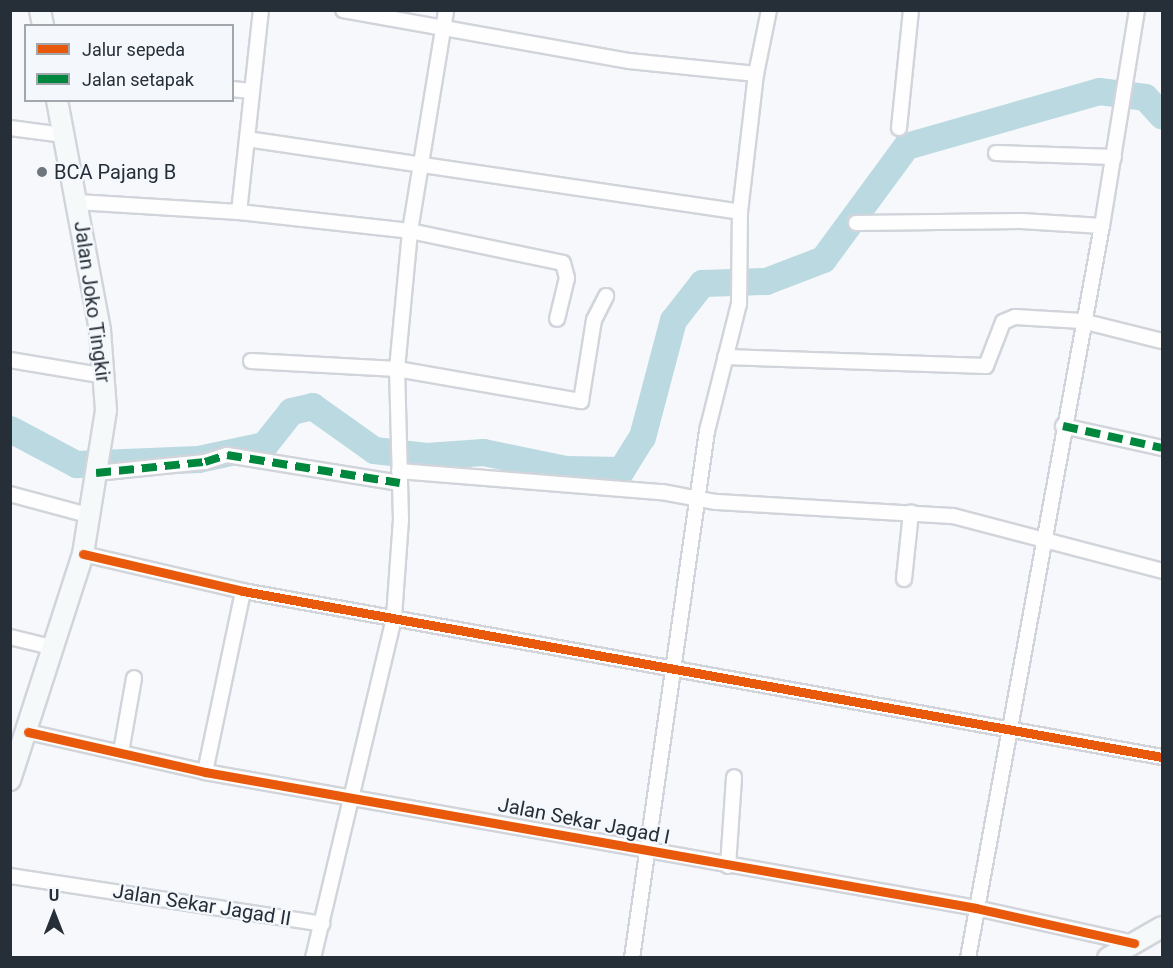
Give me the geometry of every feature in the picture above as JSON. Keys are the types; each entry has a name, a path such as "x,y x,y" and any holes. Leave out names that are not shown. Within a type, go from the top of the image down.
{"main road":[{"name":"Jalan Joko Tingkir","path":"10,780 55,648 82,554 91,516 103,436 106,376 77,202 57,102"},
{"path":"1108,957 1134,943 1160,933"}],"street":[{"path":"239,212 261,10"},
{"path":"343,10 629,61 756,74"},
{"path":"313,957 394,617 400,470 397,369 410,231 446,10"},
{"path":"632,957 707,431 739,304 740,212 756,74 769,10"},
{"path":"899,128 911,10"},
{"path":"968,957 1011,728 1082,321 1102,226 1114,157 1123,78 1137,10"},
{"path":"234,89 251,91"},
{"path":"10,128 63,135"},
{"path":"247,139 740,212"},
{"path":"996,153 1114,157"},
{"path":"77,202 239,212 410,231 563,263 567,278 557,319"},
{"path":"856,223 1021,221 1102,226"},
{"path":"251,361 397,369 581,401 594,320 606,296"},
{"path":"725,357 986,366 1006,318 1082,321 1162,341"},
{"path":"10,360 106,376"},
{"path":"1063,426 1162,448"},
{"path":"97,470 205,462 227,455 698,498 911,512 976,521 1043,542 1162,572"},
{"path":"10,494 91,516"},
{"path":"904,579 911,512"},
{"path":"82,554 243,591 673,666 1162,757"},
{"path":"205,772 243,591"},
{"path":"10,637 55,648"},
{"path":"121,752 134,678"},
{"name":"Jalan Sekar Jagad I","path":"28,732 205,772 551,831 647,853 976,909 1134,943"},
{"path":"728,866 734,777"},
{"name":"Jalan Sekar Jagad II","path":"10,876 322,924"}],"waterway":[{"path":"10,429 76,464 198,459 264,445 291,411 312,406 374,450 426,456 483,452 565,469 621,470 642,437 673,320 702,283 766,281 823,259 906,146 1099,91 1145,97 1162,116"}],"marked path":[{"path":"1063,426 1162,448"},
{"path":"96,473 205,462 227,455 400,483"}],"cycle path":[{"path":"83,554 243,591 1162,757"},
{"path":"28,732 205,772 976,908 1134,943"}],"place":[{"name":"BCA Pajang B","path":"42,172"}]}
